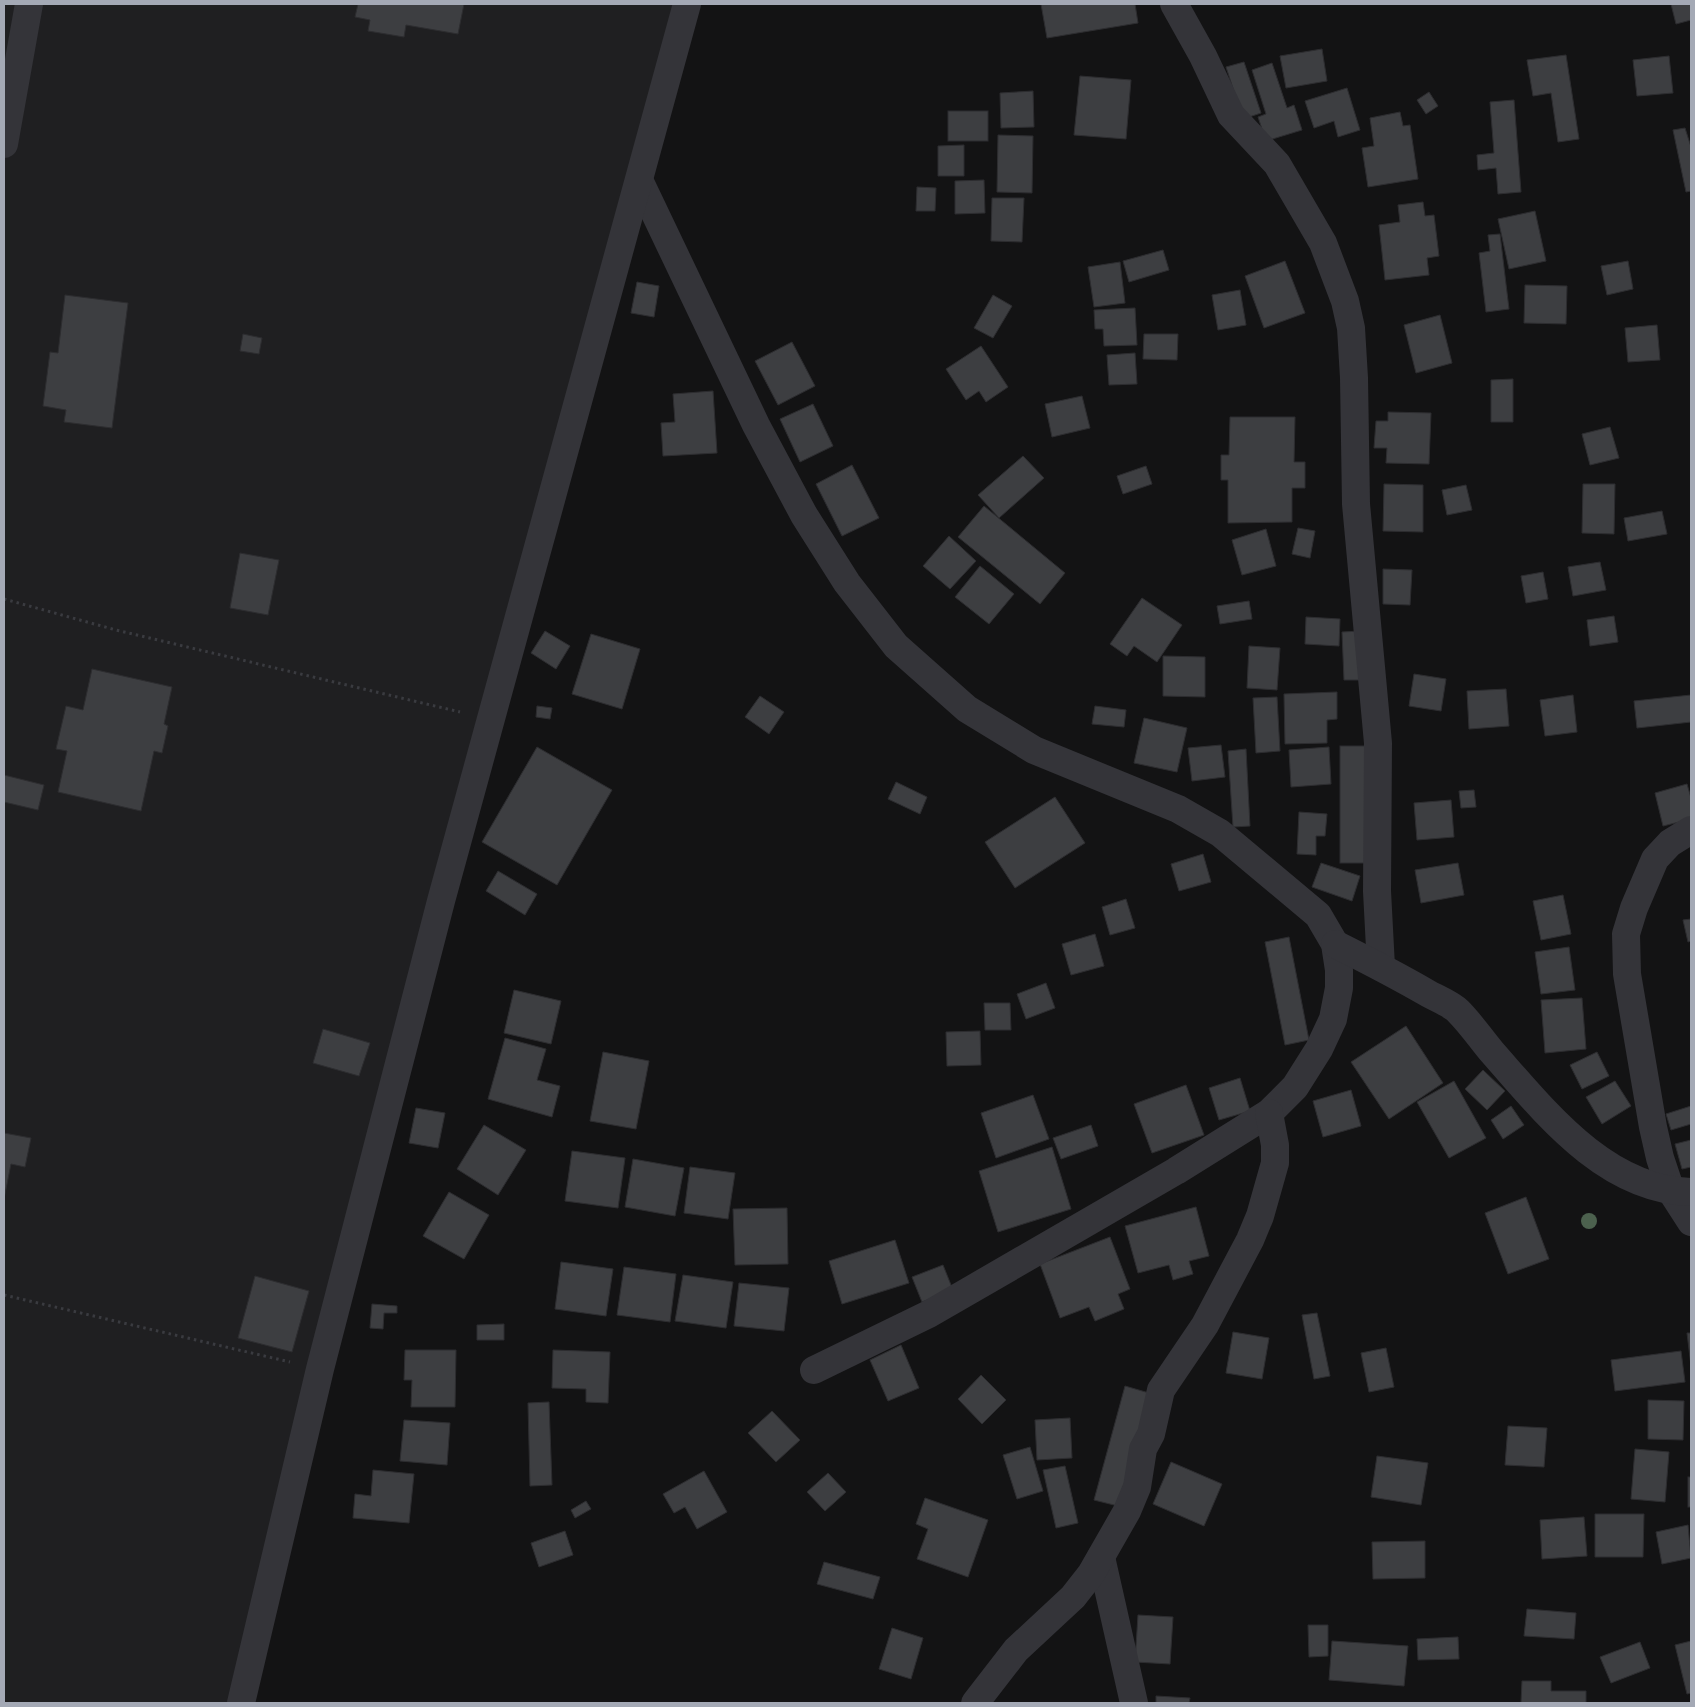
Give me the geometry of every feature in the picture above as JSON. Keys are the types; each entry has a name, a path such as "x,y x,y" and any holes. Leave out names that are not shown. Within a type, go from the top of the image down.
{"street":[{"path":"4,144 29,4"},
{"path":"241,1703 320,1369 490,719 640,182 687,4"},
{"path":"1174,4 1231,115 1277,164 1322,242 1347,310 1351,328 1354,378 1356,504 1378,743 1377,891 1381,967"},
{"path":"640,182 756,425 804,515 847,583 896,646 967,709 1034,750 1178,809 1220,833 1318,915 1335,944 1339,988 1333,1019 1319,1049 1294,1087 1269,1114 1176,1172 929,1314 814,1370"},
{"path":"1691,830 1670,843 1655,859 1634,908 1626,934 1627,974 1653,1127 1660,1158 1681,1191 1691,1222"},
{"path":"1335,944 1381,967 1457,1010 1547,1112 1588,1151 1634,1180 1681,1191"},
{"path":"975,1703 1016,1650 1073,1597 1091,1574 1127,1511 1137,1487 1142,1449 1151,1434 1161,1390 1205,1325 1250,1240 1260,1216 1275,1163 1275,1145 1269,1114"},
{"path":"1101,1557 1134,1703"}],"path":[{"path":"4,600 116,630 490,719"},
{"path":"4,1295 320,1369"}],"shaded area":[{"path":"4,4 680,4 247,1703 4,1703"}],"building":[{"path":"358,4 464,4 458,34 406,25 404,37 368,31 370,20 355,17"},
{"path":"1041,4 1135,4 1138,23 1047,38"},
{"path":"1671,4 1691,4 1691,20 1676,24"},
{"path":"1322,49 1327,81 1286,88 1280,56"},
{"path":"1566,55 1579,139 1558,142 1551,93 1533,96 1527,60"},
{"path":"1669,56 1673,93 1637,96 1633,60"},
{"path":"1244,62 1261,113 1243,119 1226,67"},
{"path":"1272,63 1287,108 1294,105 1302,130 1266,141 1258,117 1266,114 1252,70"},
{"path":"1080,76 1131,80 1126,139 1074,135"},
{"path":"1347,88 1360,130 1338,137 1334,121 1314,128 1305,101"},
{"path":"1033,91 1034,127 1001,128 1000,93"},
{"path":"1429,92 1438,106 1426,114 1417,100"},
{"path":"1514,100 1521,192 1498,194 1496,168 1478,170 1477,155 1494,153 1490,102"},
{"path":"948,111 988,111 988,141 948,141"},
{"path":"1400,112 1403,126 1410,125 1418,179 1368,187 1362,148 1374,146 1370,118"},
{"path":"1685,128 1691,147 1691,191 1686,192 1673,130"},
{"path":"998,135 1033,136 1032,193 997,192"},
{"path":"964,145 964,176 938,176 938,146"},
{"path":"984,180 985,213 955,214 955,181"},
{"path":"917,187 936,188 935,211 916,211"},
{"path":"992,198 1024,198 1022,242 991,241"},
{"path":"1423,202 1425,216 1434,215 1439,256 1427,258 1429,275 1385,280 1379,225 1400,222 1398,205"},
{"path":"1535,211 1546,261 1509,269 1498,219"},
{"path":"1500,234 1509,309 1486,312 1479,253 1490,251 1488,235"},
{"path":"1163,250 1169,270 1129,282 1123,261"},
{"path":"1285,261 1305,313 1264,328 1245,276"},
{"path":"1628,261 1633,289 1607,295 1601,266"},
{"path":"1120,262 1125,303 1094,307 1088,267"},
{"path":"637,282 659,286 654,317 631,313"},
{"path":"1525,285 1567,286 1566,324 1524,323"},
{"path":"1240,290 1246,325 1218,330 1212,295"},
{"path":"65,295 128,303 112,428 64,422 66,410 43,406 50,352 58,353"},
{"path":"993,295 1012,306 993,338 974,328"},
{"path":"1135,308 1137,345 1104,346 1103,329 1095,329 1094,310"},
{"path":"1440,315 1452,363 1416,373 1404,325"},
{"path":"1657,325 1660,360 1628,362 1625,328"},
{"path":"243,334 262,338 259,354 240,351"},
{"path":"1144,334 1178,334 1177,360 1143,359"},
{"path":"792,342 815,386 778,405 755,361"},
{"path":"981,346 1008,387 986,402 979,391 966,400 946,369"},
{"path":"1135,353 1137,384 1109,385 1107,355"},
{"path":"1513,379 1513,422 1491,422 1491,380"},
{"path":"713,391 717,453 663,456 661,423 675,422 673,394"},
{"path":"1082,396 1090,428 1052,437 1045,404"},
{"path":"813,404 833,446 800,462 780,419"},
{"path":"1388,412 1431,413 1429,464 1386,463 1387,448 1374,448 1376,421 1388,421"},
{"path":"1230,417 1295,417 1294,462 1305,462 1305,488 1292,488 1292,522 1228,523 1228,480 1221,480 1221,455 1229,455"},
{"path":"1610,427 1619,458 1590,465 1582,434"},
{"path":"1023,456 1044,478 999,518 978,495"},
{"path":"852,465 879,518 842,536 816,484"},
{"path":"1146,466 1152,484 1123,494 1117,476"},
{"path":"1384,484 1423,485 1423,532 1383,531"},
{"path":"1583,484 1615,484 1614,534 1582,533"},
{"path":"1466,485 1472,510 1447,515 1442,490"},
{"path":"984,506 1065,573 1040,604 958,537"},
{"path":"1662,511 1667,534 1628,541 1624,518"},
{"path":"1298,528 1315,531 1310,558 1292,554"},
{"path":"1266,529 1276,566 1242,575 1232,540"},
{"path":"949,536 976,561 950,589 923,566"},
{"path":"240,553 279,560 268,615 230,608"},
{"path":"1600,562 1606,590 1573,596 1568,567"},
{"path":"980,566 1014,594 989,624 955,597"},
{"path":"1383,569 1412,570 1410,605 1383,604"},
{"path":"1543,572 1548,599 1526,603 1521,576"},
{"path":"1142,598 1182,625 1157,662 1134,646 1127,656 1110,644"},
{"path":"1249,601 1252,619 1220,624 1217,606"},
{"path":"1614,616 1618,642 1590,646 1587,620"},
{"path":"1306,617 1340,619 1339,646 1305,644"},
{"path":"545,631 570,646 556,669 531,653"},
{"path":"1361,631 1362,680 1344,680 1342,632"},
{"path":"591,634 640,649 622,709 572,694"},
{"path":"1249,646 1280,648 1277,690 1247,688"},
{"path":"1163,656 1205,657 1205,697 1163,696"},
{"path":"92,669 172,687 164,724 168,726 162,753 154,751 141,811 58,792 67,751 56,749 66,706 83,710"},
{"path":"1414,674 1446,679 1441,711 1409,706"},
{"path":"1506,689 1509,726 1469,729 1467,691"},
{"path":"1337,692 1337,719 1327,720 1327,743 1285,744 1284,694"},
{"path":"1573,695 1577,732 1545,736 1540,700"},
{"path":"1691,695 1691,722 1637,728 1634,701"},
{"path":"760,696 784,712 769,734 745,717"},
{"path":"1277,697 1280,751 1256,753 1253,698"},
{"path":"537,706 552,708 550,719 536,717"},
{"path":"1095,706 1126,710 1124,727 1092,724"},
{"path":"1144,718 1187,728 1177,772 1134,763"},
{"path":"1221,745 1225,777 1192,781 1188,748"},
{"path":"1340,746 1366,746 1366,863 1340,863"},
{"path":"537,747 612,790 557,885 482,842"},
{"path":"1329,747 1331,784 1291,787 1289,750"},
{"path":"1246,749 1250,826 1233,827 1228,751"},
{"path":"4,775 44,785 38,810 4,802"},
{"path":"896,782 927,797 920,814 888,799"},
{"path":"1687,784 1691,798 1691,819 1663,826 1655,793"},
{"path":"1474,790 1476,807 1461,808 1459,791"},
{"path":"1055,797 1085,843 1015,888 985,842"},
{"path":"1451,800 1454,837 1417,840 1414,803"},
{"path":"1299,812 1327,814 1325,836 1316,836 1316,855 1297,854"},
{"path":"1203,854 1211,882 1179,891 1171,864"},
{"path":"1321,863 1360,876 1352,901 1312,887"},
{"path":"1458,863 1464,895 1421,903 1415,870"},
{"path":"498,871 537,894 525,915 486,891"},
{"path":"1563,895 1571,934 1541,940 1533,901"},
{"path":"1126,899 1135,928 1110,935 1102,907"},
{"path":"1691,919 1691,941 1688,942 1683,920"},
{"path":"1095,934 1104,966 1071,975 1062,944"},
{"path":"1289,937 1309,1040 1285,1045 1265,942"},
{"path":"1569,947 1575,990 1541,994 1535,952"},
{"path":"1046,983 1055,1008 1026,1019 1017,994"},
{"path":"514,990 561,1001 551,1044 504,1033"},
{"path":"1582,998 1586,1049 1545,1053 1541,1000"},
{"path":"984,1003 1010,1003 1011,1030 985,1030"},
{"path":"1406,1026 1443,1083 1389,1119 1351,1062"},
{"path":"323,1029 370,1043 359,1076 313,1063"},
{"path":"980,1031 981,1065 947,1066 946,1032"},
{"path":"505,1038 546,1049 537,1080 560,1086 552,1117 488,1099"},
{"path":"603,1052 649,1061 636,1129 590,1121"},
{"path":"1597,1052 1609,1076 1582,1089 1570,1065"},
{"path":"1483,1070 1505,1091 1487,1110 1465,1089"},
{"path":"1240,1078 1250,1111 1219,1120 1209,1088"},
{"path":"1454,1081 1486,1138 1449,1158 1417,1102"},
{"path":"1615,1081 1631,1106 1602,1124 1586,1097"},
{"path":"1186,1085 1204,1135 1152,1153 1134,1104"},
{"path":"1351,1090 1361,1126 1323,1137 1313,1101"},
{"path":"1033,1095 1049,1139 996,1158 981,1113"},
{"path":"1511,1106 1524,1125 1503,1139 1491,1120"},
{"path":"1691,1106 1691,1124 1671,1130 1666,1114"},
{"path":"416,1108 445,1113 438,1148 409,1143"},
{"path":"484,1125 526,1150 498,1195 457,1169"},
{"path":"1091,1125 1098,1146 1061,1159 1053,1138"},
{"path":"4,1133 31,1138 25,1167 11,1164 4,1199"},
{"path":"1691,1140 1691,1167 1682,1169 1675,1144"},
{"path":"1052,1147 1071,1209 998,1232 979,1171"},
{"path":"572,1151 625,1158 618,1208 565,1201"},
{"path":"633,1159 684,1168 675,1216 625,1207"},
{"path":"690,1167 735,1173 728,1219 684,1213"},
{"path":"449,1192 489,1215 464,1259 423,1236"},
{"path":"1526,1197 1549,1259 1508,1274 1485,1213"},
{"path":"1196,1207 1209,1256 1189,1261 1193,1274 1173,1280 1169,1265 1138,1273 1125,1226"},
{"path":"787,1208 788,1264 735,1265 733,1209"},
{"path":"1110,1237 1130,1289 1118,1294 1124,1309 1095,1321 1089,1307 1060,1318 1040,1264"},
{"path":"895,1240 909,1283 842,1304 829,1261"},
{"path":"561,1262 613,1269 606,1316 555,1309"},
{"path":"943,1265 953,1290 922,1302 912,1277"},
{"path":"624,1267 676,1274 670,1322 617,1315"},
{"path":"683,1275 733,1282 726,1328 675,1321"},
{"path":"255,1276 309,1291 292,1352 238,1338"},
{"path":"739,1283 789,1288 784,1331 734,1326"},
{"path":"372,1304 397,1306 397,1313 384,1313 383,1329 370,1328"},
{"path":"1317,1313 1330,1376 1314,1379 1302,1315"},
{"path":"504,1324 504,1340 477,1340 477,1325"},
{"path":"1233,1332 1269,1338 1262,1379 1226,1373"},
{"path":"1687,1333 1691,1333 1691,1366"},
{"path":"901,1345 919,1388 888,1401 870,1360"},
{"path":"1386,1348 1394,1387 1369,1392 1361,1353"},
{"path":"405,1350 456,1350 455,1407 411,1407 412,1380 404,1380"},
{"path":"553,1350 610,1352 608,1403 586,1402 586,1389 552,1388"},
{"path":"1681,1351 1685,1382 1615,1391 1611,1360"},
{"path":"981,1375 1006,1400 982,1424 958,1399"},
{"path":"1125,1386 1149,1393 1118,1506 1094,1500"},
{"path":"1648,1400 1684,1401 1683,1440 1648,1439"},
{"path":"549,1402 552,1485 530,1486 528,1403"},
{"path":"772,1411 800,1440 776,1462 748,1433"},
{"path":"1070,1418 1072,1458 1037,1460 1035,1420"},
{"path":"404,1420 450,1423 447,1465 400,1461"},
{"path":"1508,1426 1547,1428 1544,1467 1505,1465"},
{"path":"1030,1447 1043,1491 1017,1499 1003,1455"},
{"path":"1635,1449 1669,1452 1665,1502 1631,1499"},
{"path":"1377,1456 1428,1463 1421,1505 1371,1497"},
{"path":"1171,1462 1222,1484 1204,1526 1153,1504"},
{"path":"1065,1466 1078,1523 1056,1528 1043,1470"},
{"path":"373,1470 414,1474 409,1523 353,1518 355,1494 371,1496"},
{"path":"704,1471 727,1512 697,1529 685,1507 674,1513 663,1494"},
{"path":"828,1473 846,1492 825,1511 807,1492"},
{"path":"1688,1477 1691,1477 1691,1507 1688,1507"},
{"path":"925,1498 988,1520 968,1577 917,1559 928,1529 916,1524"},
{"path":"586,1501 591,1509 575,1518 571,1510"},
{"path":"1595,1514 1644,1514 1643,1557 1595,1557"},
{"path":"1584,1517 1587,1556 1542,1559 1540,1520"},
{"path":"1688,1525 1691,1558 1662,1564 1656,1532"},
{"path":"565,1531 573,1555 539,1567 531,1543"},
{"path":"1425,1541 1425,1578 1373,1579 1372,1542"},
{"path":"824,1562 880,1577 873,1599 817,1584"},
{"path":"1527,1609 1576,1613 1574,1639 1524,1636"},
{"path":"1138,1615 1173,1617 1170,1664 1135,1662"},
{"path":"1308,1625 1328,1625 1328,1656 1309,1657"},
{"path":"892,1628 923,1638 911,1679 879,1669"},
{"path":"1458,1637 1459,1659 1418,1660 1417,1639"},
{"path":"1332,1641 1408,1646 1404,1686 1329,1680"},
{"path":"1691,1641 1691,1693 1687,1694 1675,1645"},
{"path":"1640,1642 1650,1668 1611,1683 1600,1657"},
{"path":"1522,1681 1551,1681 1551,1691 1586,1691 1586,1703 1521,1703"},
{"path":"1156,1696 1190,1698 1189,1703 1156,1703"}]}
